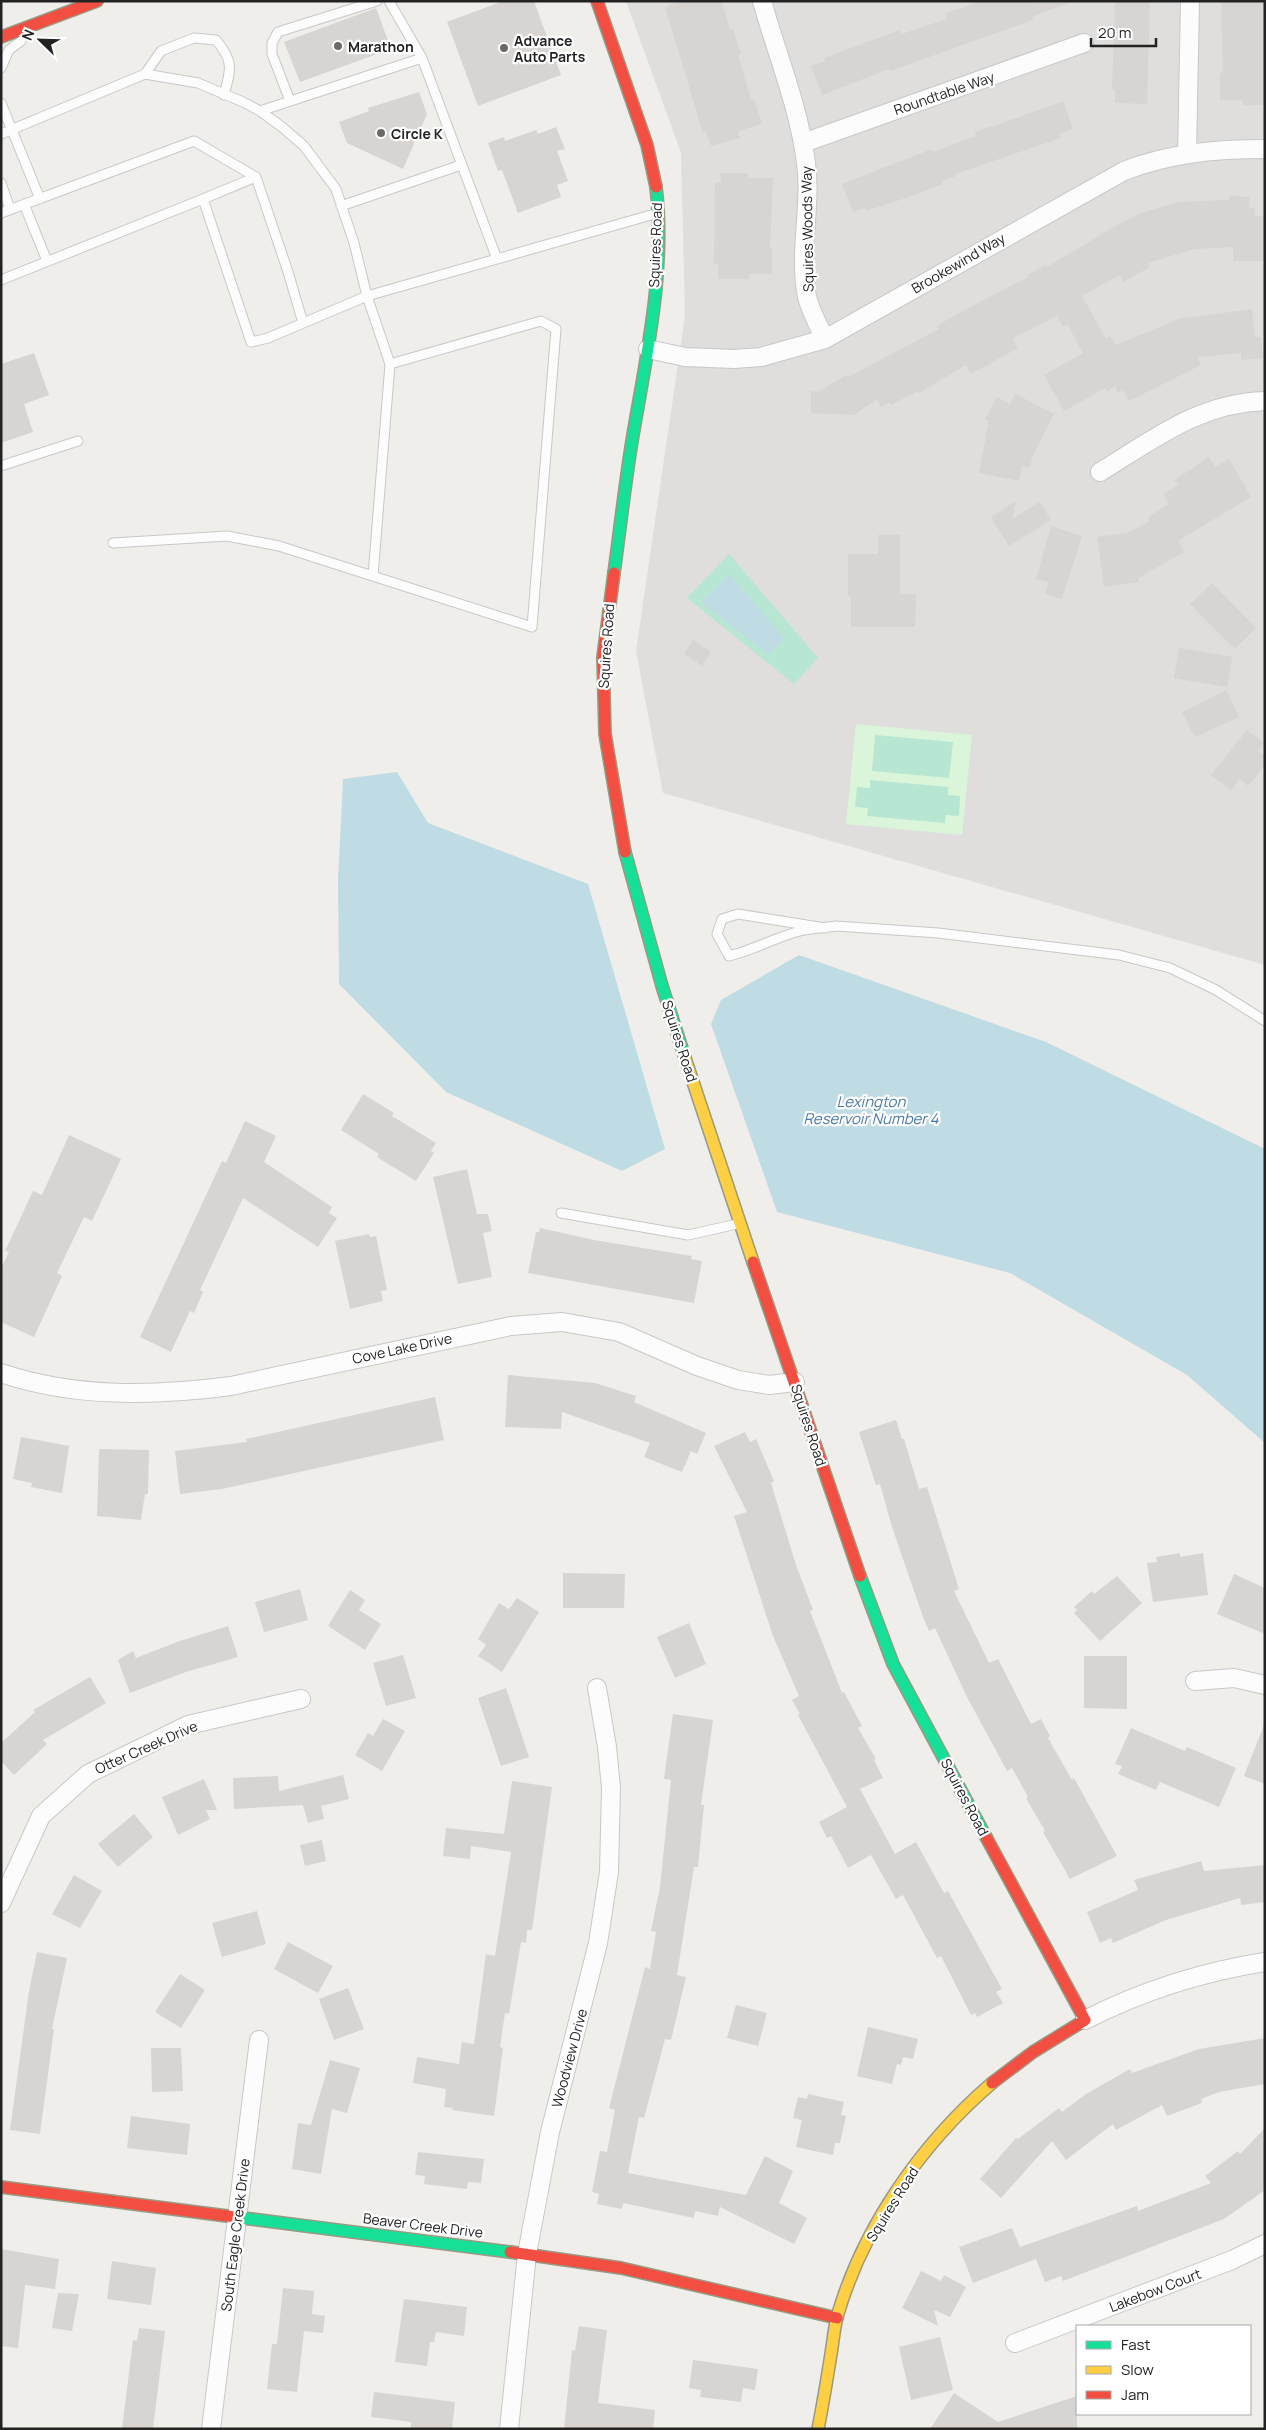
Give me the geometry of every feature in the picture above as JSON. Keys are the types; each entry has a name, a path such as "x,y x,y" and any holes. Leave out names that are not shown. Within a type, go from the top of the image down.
{"main road":[{"path":"1,37 97,1"},
{"name":"Squires Road","path":"597,1 647,145 655,180 658,213 658,256 648,349 632,442 603,657 605,734 625,852 662,986 740,1223 846,1538 893,1664 1085,2020 1003,2074 968,2104 938,2136 907,2176 880,2218 857,2265 837,2318 818,2429"},
{"name":"Beaver Creek Drive","path":"1,2188 238,2216 621,2268 837,2318"}],"street":[{"name":"Squires Woods Way","path":"762,1 784,68 803,142 808,193 805,279 813,316 825,339"},
{"path":"1187,154 1190,1"},
{"name":"Roundtable Way","path":"803,142 1084,44"},
{"name":"Brookewind Way","path":"648,349 685,357 762,357 825,339 1103,181 1146,162 1218,150 1265,149"},
{"path":"1100,472 1197,414 1222,407 1265,401"},
{"name":"Cove Lake Drive","path":"1,1373 62,1387 102,1392 193,1391 231,1386 511,1326 562,1322 619,1332 697,1366 755,1384 769,1385 795,1382"},
{"path":"1195,1682 1234,1678 1265,1685"},
{"name":"Woodview Drive","path":"509,2429 528,2254 550,2132 598,1943 610,1872 611,1788 607,1747 597,1688"},
{"name":"Otter Creek Drive","path":"1,1903 41,1816 88,1774 188,1725 301,1699"},
{"name":"Squires Road","path":"1085,2020 1126,1999 1192,1977 1265,1962"},
{"name":"South Eagle Creek Drive","path":"211,2429 259,2040"},
{"name":"Lakebow Court","path":"1015,2343 1232,2260 1265,2244"}],"lane":[{"path":"290,101 272,54 272,43 278,32 377,1"},
{"path":"389,1 422,58 497,259"},
{"path":"1,68 9,50 46,20"},
{"path":"145,74 161,51 194,38 216,40 227,53 230,72 224,95"},
{"path":"260,111 422,58"},
{"path":"1,134 145,74 198,83 260,111 304,146 336,189 354,243 367,296 390,364 373,576"},
{"path":"1,103 40,199"},
{"path":"1,183 6,211 194,141 256,177 303,323"},
{"path":"341,206 461,164"},
{"path":"1,280 256,177"},
{"path":"203,199 251,342 303,323 367,296 658,213"},
{"path":"24,204 47,261"},
{"path":"113,543 227,536 279,546 532,627 556,329 541,321 390,364"},
{"path":"1,466 78,441"},
{"path":"825,928 738,914 722,919 717,934 729,956 755,949 800,931 825,928 887,929 938,933 1119,955 1170,968 1216,990 1265,1021"},
{"path":"561,1213 688,1235 740,1223"}],"shaded area":[{"path":"626,1 1265,1 1265,965 663,793 636,651 685,316 681,153"}],"green space":[{"path":"729,554 818,658 794,684 687,598"},
{"path":"856,724 972,735 962,835 846,824"},
{"path":"875,735 953,742 949,778 872,771"},
{"path":"870,780 948,787 948,795 960,796 959,816 946,815 945,823 867,816 868,808 855,807 857,787 870,788"}],"water":[{"path":"729,574 784,638 769,655 701,602"},
{"path":"397,772 428,823 588,884 665,1149 622,1171 446,1092 339,984 338,880 343,779"},
{"name":"Lexington Reservoir Number 4","path":"799,955 1046,1042 1265,1149 1265,1443 1187,1375 1010,1273 777,1212 711,1024 721,1000"}],"building":[{"name":"Advance Auto Parts","path":"503,1 534,1 561,75 478,106 447,22"},
{"path":"679,1 722,1 730,30 733,29 741,54 738,55 751,100 754,99 762,124 738,131 740,138 711,146 706,132 703,133 665,7"},
{"path":"979,1 1068,3 1032,17 1033,20 890,71 889,69 822,95 811,66 825,61 824,58 900,30 902,34 947,19 945,14"},
{"path":"1115,1 1150,1 1147,104 1115,103 1115,89 1112,89"},
{"path":"1221,1 1265,1 1265,105 1243,105 1243,100 1220,100 1220,73 1223,73"},
{"name":"Marathon","path":"376,8 391,49 300,82 284,42"},
{"name":"Circle K","path":"419,92 427,114 403,169 347,143 339,122 369,111 368,108"},
{"path":"1063,101 1073,129 1059,134 1061,138 955,174 956,176 942,181 943,184 909,197 866,211 865,208 853,212 842,184 932,149 933,152 976,136 975,132"},
{"path":"556,127 565,149 557,151 568,181 557,185 561,197 518,213 502,170 498,171 488,143 504,137 505,141 536,130 538,134"},
{"path":"719,173 748,173 748,178 773,178 770,248 772,248 772,274 749,274 749,279 718,279 718,264 714,264 715,183 722,183"},
{"path":"1229,196 1250,197 1249,208 1255,208 1254,216 1265,216 1264,261 1233,261 1233,247 1194,249 1148,263 1150,267 1123,282 1119,275 1082,296 1106,339 1110,336 1116,345 1186,316 1187,318 1252,309 1255,337 1261,337 1263,358 1241,360 1241,353 1198,357 1201,365 1129,401 1123,390 1118,393 1115,386 1107,391 1105,388 1064,411 1044,375 1083,353 1067,324 1063,327 1057,316 1013,338 1018,348 971,374 966,365 919,393 918,391 891,405 890,402 881,407 877,399 854,415 811,413 811,391 818,392 846,375 848,377 939,329 937,326 955,315 1028,277 1027,275 1046,265 1047,267 1114,227 1141,213 1178,202 1229,200"},
{"path":"34,353 49,395 24,404 33,432 1,443 1,364"},
{"path":"1015,394 1054,414 1033,455 1030,468 1022,466 1019,481 979,473 989,421 985,419 997,397 1010,404"},
{"path":"1209,457 1215,467 1229,459 1251,497 1178,541 1184,552 1138,578 1139,582 1104,587 1097,537 1127,533 1150,521 1148,517 1169,504 1163,494 1178,485 1175,480"},
{"path":"1016,501 1012,519 1040,502 1051,520 1009,546 991,517"},
{"path":"1051,526 1082,536 1062,599 1045,594 1049,582 1036,579"},
{"path":"878,535 900,535 900,594 916,594 915,627 851,627 851,596 848,596 848,554 878,554"},
{"path":"1212,583 1256,628 1235,649 1190,604"},
{"path":"693,640 711,652 702,666 684,654"},
{"path":"1179,648 1232,657 1227,687 1174,678"},
{"path":"1226,690 1239,717 1195,737 1182,712"},
{"path":"1247,730 1264,743 1258,751 1265,756 1265,765 1248,786 1240,779 1231,790 1211,775"},
{"path":"363,1094 394,1113 392,1116 436,1143 431,1151 434,1153 416,1181 377,1157 379,1154 341,1130"},
{"path":"245,1121 276,1136 264,1162 332,1207 329,1213 337,1218 318,1247 243,1198 200,1290 203,1292 194,1313 190,1311 171,1352 140,1337 222,1161 226,1163"},
{"path":"69,1135 121,1159 92,1221 84,1217 57,1273 62,1276 34,1337 1,1322 1,1268 9,1252 5,1251 33,1191 42,1195"},
{"path":"467,1169 477,1214 488,1214 492,1231 483,1233 492,1277 458,1284 433,1177"},
{"path":"540,1228 594,1240 692,1256 691,1259 702,1261 694,1303 528,1273 536,1232 539,1232"},
{"path":"369,1234 370,1237 376,1236 387,1290 381,1291 383,1301 350,1309 335,1241"},
{"path":"508,1375 595,1383 636,1396 634,1402 706,1433 697,1454 691,1451 682,1472 644,1457 650,1443 562,1412 561,1429 505,1427"},
{"path":"435,1397 444,1440 222,1489 180,1494 175,1451 247,1442 246,1439"},
{"path":"896,1420 902,1439 904,1439 919,1489 927,1487 959,1589 954,1591 989,1663 998,1659 1031,1724 1041,1719 1050,1736 1048,1738 1072,1780 1074,1778 1117,1856 1070,1879 1043,1832 1045,1831 1026,1798 1028,1797 1012,1768 1007,1771 967,1697 935,1628 929,1631 923,1617 892,1527 880,1484 876,1485 859,1432"},
{"path":"745,1432 750,1442 756,1439 774,1481 771,1483 796,1565 813,1610 810,1611 842,1693 844,1692 862,1726 858,1728 876,1759 874,1760 883,1778 860,1789 895,1854 916,1842 944,1893 948,1891 1002,1989 996,1992 1003,2003 977,2017 975,2013 971,2015 941,1956 937,1958 903,1895 896,1899 871,1855 848,1868 831,1836 827,1838 819,1822 847,1807 798,1715 800,1714 792,1700 799,1696 773,1636 734,1516 747,1512 714,1446"},
{"path":"21,1437 69,1446 62,1493 31,1487 32,1483 13,1479"},
{"path":"99,1449 149,1450 148,1494 145,1494 141,1520 97,1516"},
{"path":"1180,1553 1180,1557 1203,1553 1208,1595 1153,1602 1147,1563 1157,1562 1156,1557"},
{"path":"563,1573 625,1574 624,1608 563,1608"},
{"path":"1234,1574 1265,1588 1265,1634 1217,1614"},
{"path":"1117,1576 1142,1603 1100,1641 1074,1613 1077,1610 1074,1607 1092,1591 1094,1594"},
{"path":"300,1589 308,1620 264,1632 255,1602"},
{"path":"350,1590 365,1600 359,1610 381,1624 365,1650 328,1626"},
{"path":"517,1598 539,1612 502,1672 478,1656 486,1645 478,1639 499,1603 509,1609"},
{"path":"689,1623 706,1664 675,1678 657,1637"},
{"path":"228,1626 238,1657 186,1672 130,1693 118,1660 133,1651 136,1658 177,1642"},
{"path":"403,1655 416,1698 386,1706 373,1663"},
{"path":"1084,1656 1127,1656 1127,1709 1084,1708"},
{"path":"90,1677 106,1703 43,1740 47,1744 14,1775 1,1761 1,1743 35,1712 33,1710"},
{"path":"506,1688 529,1757 501,1766 478,1698"},
{"path":"673,1714 713,1720 701,1805 704,1805 698,1867 694,1867 677,1975 686,1977 671,2040 665,2039 644,2118 639,2117 628,2173 746,2195 765,2156 793,2171 779,2203 807,2218 794,2244 720,2207 718,2216 695,2211 694,2218 623,2203 622,2209 597,2204 599,2194 592,2192 600,2151 607,2152 615,2110 609,2108 645,1967 650,1969 656,1932 651,1931 660,1887 671,1780 664,1779"},
{"path":"383,1719 405,1731 382,1771 355,1755 368,1733 373,1736"},
{"path":"1265,1725 1265,1784 1244,1776"},
{"path":"1131,1728 1185,1751 1187,1747 1236,1768 1219,1807 1160,1782 1156,1790 1118,1774 1122,1766 1115,1764"},
{"path":"343,1775 349,1799 321,1806 324,1819 308,1823 303,1805 234,1809 233,1778 278,1776 279,1791"},
{"path":"204,1779 217,1810 206,1810 210,1819 178,1835 162,1797"},
{"path":"512,1781 552,1787 532,1930 527,1930 526,1943 521,1942 509,2014 505,2013 500,2047 503,2048 494,2116 452,2110 453,2108 444,2107 446,2089 413,2083 417,2057 459,2064 462,2042 474,2044 486,1954 495,1956 511,1852 471,1846 470,1859 443,1856 446,1828 504,1834"},
{"path":"134,1814 153,1837 118,1867 98,1844"},
{"path":"322,1840 326,1861 305,1866 300,1845"},
{"path":"1201,1861 1204,1871 1265,1865 1265,1902 1241,1905 1240,1898 1166,1920 1113,1943 1111,1938 1100,1943 1087,1912 1138,1890 1134,1880"},
{"path":"74,1875 102,1891 80,1928 52,1914"},
{"path":"257,1911 266,1944 222,1957 212,1923"},
{"path":"288,1942 333,1966 318,1993 274,1969"},
{"path":"37,1952 67,1958 52,2029 54,2029 40,2134 10,2130 29,1991"},
{"path":"180,1974 205,1990 181,2028 155,2012"},
{"path":"348,1988 364,2029 334,2040 319,1999"},
{"path":"736,2005 767,2013 758,2046 727,2038"},
{"path":"868,2027 918,2039 913,2059 903,2057 901,2065 897,2064 892,2084 857,2076"},
{"path":"1265,2038 1265,2084 1219,2092 1201,2099 1202,2103 1167,2116 1162,2105 1116,2130 1113,2124 1066,2160 1052,2141 1001,2198 980,2179 1016,2138 1018,2139 1059,2108 1062,2112 1086,2094 1130,2069 1132,2073 1199,2049"},
{"path":"151,2048 181,2048 183,2091 152,2092"},
{"path":"330,2060 360,2068 347,2113 332,2109 321,2174 292,2169 298,2123 311,2125"},
{"path":"808,2094 844,2102 841,2115 846,2116 840,2143 835,2143 833,2155 796,2147 802,2120 793,2118 798,2097 807,2099"},
{"path":"131,2116 190,2124 187,2155 127,2148"},
{"path":"1265,2128 1265,2190 1224,2219 1063,2281 1061,2276 1045,2282 1036,2259 973,2283 959,2247 1012,2228 1020,2247 1137,2206 1138,2211 1211,2183 1205,2176 1238,2151 1240,2154"},
{"path":"418,2152 484,2159 481,2183 468,2182 467,2189 424,2184 425,2176 415,2175"},
{"path":"1,2249 59,2259 55,2289 25,2285 18,2348 1,2346"},
{"path":"112,2261 156,2268 151,2305 107,2299"},
{"path":"921,2271 941,2281 944,2275 966,2287 950,2317 934,2310 938,2326 902,2308"},
{"path":"283,2288 314,2291 312,2314 325,2316 323,2333 304,2331 297,2392 267,2389 272,2344 277,2344"},
{"path":"58,2293 79,2294 72,2331 52,2328"},
{"path":"404,2299 467,2307 464,2336 436,2332 434,2342 430,2342 427,2366 395,2362"},
{"path":"579,2326 607,2330 598,2403 655,2410 653,2429 564,2429 572,2350 575,2351"},
{"path":"139,2328 165,2331 153,2429 122,2429 133,2340 137,2341"},
{"path":"940,2337 953,2390 911,2400 899,2347"},
{"path":"693,2360 758,2369 755,2390 743,2388 741,2402 700,2397 701,2390 689,2388"},
{"path":"374,2392 455,2402 452,2429 411,2429 411,2422 371,2417"},
{"path":"954,2393 998,2422 1076,2396 1077,2429 930,2429"}],"traffic: fast":[{"path":"614,573 629,457 653,314 658,250 656,187"},
{"path":"625,852 662,986 685,1058"},
{"path":"860,1576 893,1664 986,1837"},
{"path":"235,2217 510,2252"}],"traffic: slow":[{"path":"685,1058 753,1262"},
{"path":"818,2429 837,2317 862,2251 879,2219 919,2160 941,2133 992,2083"}],"traffic: jam":[{"path":"1,37 97,1"},
{"path":"597,1 647,145 656,187"},
{"path":"614,573 603,657 605,734 625,852"},
{"path":"753,1262 860,1576"},
{"path":"986,1837 1085,2020 1033,2052 992,2083"},
{"path":"1,2187 235,2217"},
{"path":"510,2252 621,2268 837,2318"}],"place":[{"name":"Marathon","path":"338,46"},
{"name":"Advance Auto Parts","path":"504,48"},
{"name":"Circle K","path":"381,133"}]}
